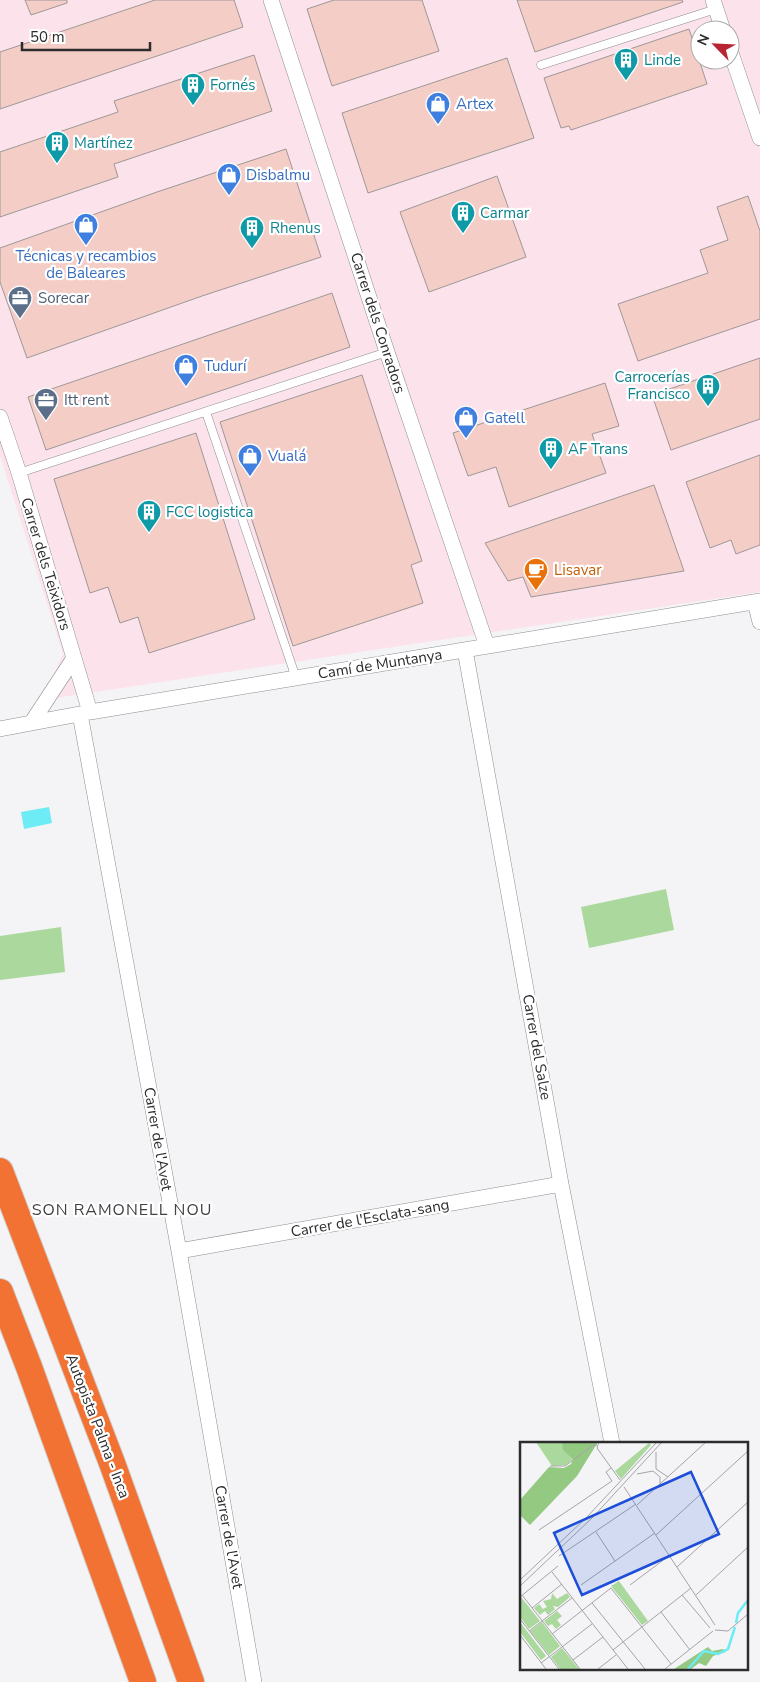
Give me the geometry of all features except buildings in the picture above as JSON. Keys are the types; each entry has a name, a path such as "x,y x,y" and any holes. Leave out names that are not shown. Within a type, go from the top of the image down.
{"highway":[{"name":"Autopista Palma - Inca","path":"0,1171 112,1463 191,1682"},
{"path":"0,1292 144,1682"}],"street":[{"name":"Carrer dels Conradors","path":"271,0 387,352 487,646"},
{"path":"715,4 720,20"},
{"path":"737,70 760,138"},
{"name":"Carrer dels Teixidors","path":"0,417 19,472 74,658 85,713"},
{"path":"758,601 760,622"},
{"name":"Camí de Muntanya","path":"0,729 85,713 758,601"},
{"name":"Carrer del Salze","path":"466,650 561,1184 612,1442"},
{"path":"32,722 74,658"},
{"name":"Carrer de l'Avet","path":"85,713 254,1682"},
{"name":"Carrer de l'Esclata-sang","path":"179,1251 561,1184"}],"lane":[{"path":"541,64 715,4"},
{"path":"19,472 387,352"},
{"path":"206,412 296,678"}],"shaded area":[{"path":"0,0 760,0 760,592 42,700 63,654 0,456"}],"green space":[{"path":"666,889 674,930 589,948 581,907"},
{"path":"61,927 65,972 0,980 0,936"}],"water":[{"path":"49,807 52,823 24,829 21,812"}],"place":[{"name":"Linde","path":"626,81"},
{"name":"Fornés","path":"193,106"},
{"name":"Artex","path":"438,125"},
{"name":"Martínez","path":"57,164"},
{"name":"Disbalmu","path":"229,196"},
{"name":"Carmar","path":"463,234"},
{"name":"Técnicas y recambios de Baleares","path":"86,246"},
{"name":"Rhenus","path":"252,249"},
{"name":"Sorecar","path":"20,319"},
{"name":"Tudurí","path":"186,387"},
{"name":"Carrocerías Francisco","path":"708,407"},
{"name":"Itt rent","path":"46,421"},
{"name":"Gatell","path":"466,439"},
{"name":"AF Trans","path":"551,470"},
{"name":"Vualá","path":"250,477"},
{"name":"FCC logistica","path":"149,533"},
{"name":"Lisavar","path":"536,591"}],"district":[{"name":"SON RAMONELL NOU","path":"122,1210"}]}
